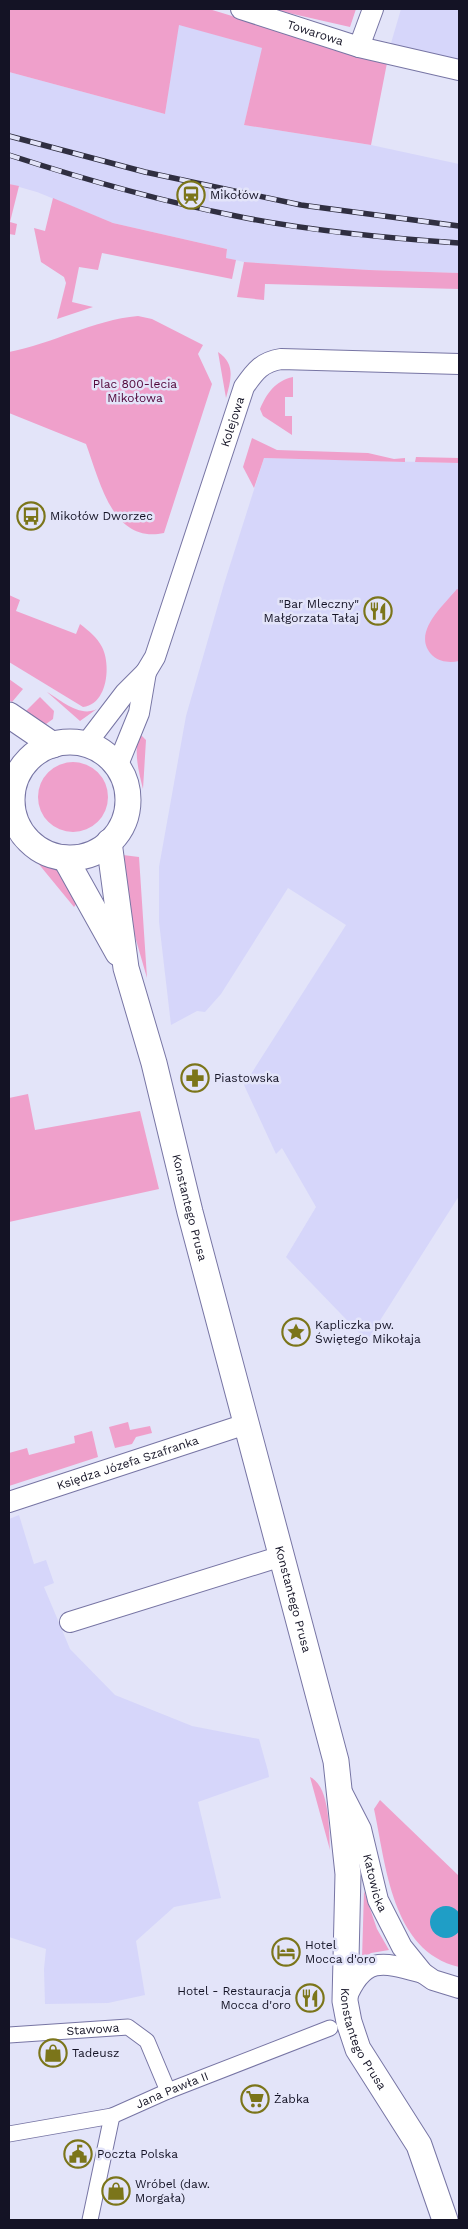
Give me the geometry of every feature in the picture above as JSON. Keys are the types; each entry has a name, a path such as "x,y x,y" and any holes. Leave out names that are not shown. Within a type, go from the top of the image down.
{"street":[{"name":"Towarowa","path":"241,9 359,47 459,70"},
{"name":"Towarowa","path":"359,47 373,9"},
{"name":"Kolejowa","path":"86,744 125,693 146,672 155,658 244,387 257,369 267,361 281,359 459,364"},
{"name":"Kolejowa","path":"117,767 139,713 146,672"},
{"path":"9,715 53,745"},
{"path":"71,742 86,744 108,757 117,767 124,780 127,795 126,810 122,824 109,842 96,852 81,857 65,858 47,854 32,844 20,830 13,812 13,771 38,752 53,745 71,742"},
{"name":"Konstantego Prusa","path":"109,842 126,968 154,1063 246,1424 336,1761 349,1894 345,2001 349,2022 358,2049 419,2145 445,2220"},
{"name":"Konstantego Prusa","path":"65,858 126,968"},
{"name":"Księdza Józefa Szafranka","path":"9,1502 246,1424"},
{"path":"70,1622 282,1556"},
{"name":"Katowicka","path":"340,1788 361,1830 378,1900 402,1947 423,1973 433,1980 459,1988"},
{"name":"Katowicka","path":"345,2001 352,1984 362,1971 374,1966 386,1964 423,1973"},
{"name":"Stawowa","path":"9,2035 128,2026 147,2041 168,2091"},
{"name":"Jana Pawła II","path":"9,2134 112,2116 168,2091 330,2028"},
{"path":"90,2220 112,2116"}],"shaded area":[{"path":"401,9 459,9 459,64 389,50"},
{"path":"178,24 263,48 244,125 371,145 459,164 459,273 369,270 244,262 226,258 227,249 113,223 37,192 9,184 9,72 165,114"},
{"path":"264,458 459,463 459,1196 367,1341 286,1257 316,1207 282,1148 276,1154 244,1085 346,925 288,888 221,994 205,1012 197,1011 171,1025 159,922 159,867 186,716 224,584"},
{"path":"19,1515 34,1564 46,1560 54,1583 44,1587 70,1649 115,1695 192,1726 259,1739 268,1771 269,1777 198,1802 221,1898 174,1907 136,1941 145,1995 108,2003 45,2004 44,1969 46,1949 9,1937 9,1519"}],"green space":[{"path":"9,9 209,9 387,63 371,145 244,125 262,48 179,25 165,114 9,72"},
{"path":"271,9 356,9 350,27"},
{"path":"9,184 19,186 10,222 17,224 15,235 9,234"},
{"path":"53,198 113,223 227,249 226,258 236,260 232,279 102,253 98,270 79,267 72,302 93,307 57,319 66,283 64,277 41,262 34,228 45,231"},
{"path":"244,262 369,270 459,273 459,289 265,284 264,300 237,297"},
{"name":"Plac 800-lecia Mikołowa","path":"138,316 152,319 203,345 198,354 212,384 164,533 146,534 132,529 120,519 103,491 86,444 9,413 9,352 41,344 105,322"},
{"path":"218,352 228,362 230,367 231,373 226,398"},
{"path":"293,377 293,397 285,397 285,416 292,416 292,435 263,416 260,409 272,388 281,381"},
{"path":"252,438 277,450 368,453 394,459 405,458 405,462 264,458 254,488 243,467"},
{"path":"416,457 459,458 459,463 415,462"},
{"path":"457,589 459,590 459,661 445,662 433,656 427,648 425,639 431,621"},
{"path":"9,595 20,600 16,611 76,634 80,624 98,640 105,654 107,673 98,699 83,707 9,662"},
{"path":"9,679 23,689 12,702 9,700"},
{"path":"47,692 80,711 94,710 101,706 80,721"},
{"path":"40,697 54,711 53,719 46,724 24,713"},
{"path":"139,733 146,740 143,789 137,754"},
{"path":"73,762 92,768 102,778 108,797 102,816 92,826 73,832 54,826 44,816 38,797 44,778 54,768"},
{"path":"28,851 58,868 80,899 74,907"},
{"path":"123,855 139,857 147,978 132,926"},
{"path":"28,1094 35,1130 140,1111 159,1189 9,1222 9,1098"},
{"path":"128,1422 130,1430 150,1426 152,1433 136,1437 132,1444 115,1448 109,1427"},
{"path":"92,1431 98,1457 9,1486 9,1453 27,1448 29,1455 75,1443 74,1436"},
{"path":"310,1777 317,1782 325,1799 329,1820 330,1850"},
{"path":"380,1800 459,1876 459,1967 436,1958 419,1943 405,1924 388,1879 383,1855 374,1809"},
{"path":"364,1891 377,1929 389,1950 371,1953 362,1959"}],"water":[{"path":"446,1906 457,1911 462,1922 457,1933 446,1938 435,1933 430,1922 435,1911"}],"railway":[{"path":"9,136 145,172 301,205 459,226"},
{"path":"9,155 122,189 236,216 291,226 347,233 459,243"}],"place":[{"name":"Mikołów","path":"191,195"},
{"name":"Mikołów Dworzec","path":"31,516"},
{"name":"\"Bar Mleczny\" Małgorzata Tałaj","path":"378,611"},
{"name":"Piastowska","path":"195,1078"},
{"name":"Kapliczka pw. Świętego Mikołaja","path":"296,1332"},
{"name":"Hotel Mocca d'oro","path":"286,1952"},
{"name":"Hotel - Restauracja Mocca d'oro","path":"310,1998"},
{"name":"Tadeusz","path":"53,2053"},
{"name":"Żabka","path":"255,2099"},
{"name":"Poczta Polska","path":"78,2154"},
{"name":"Wróbel (daw. Morgała)","path":"116,2191"}]}
